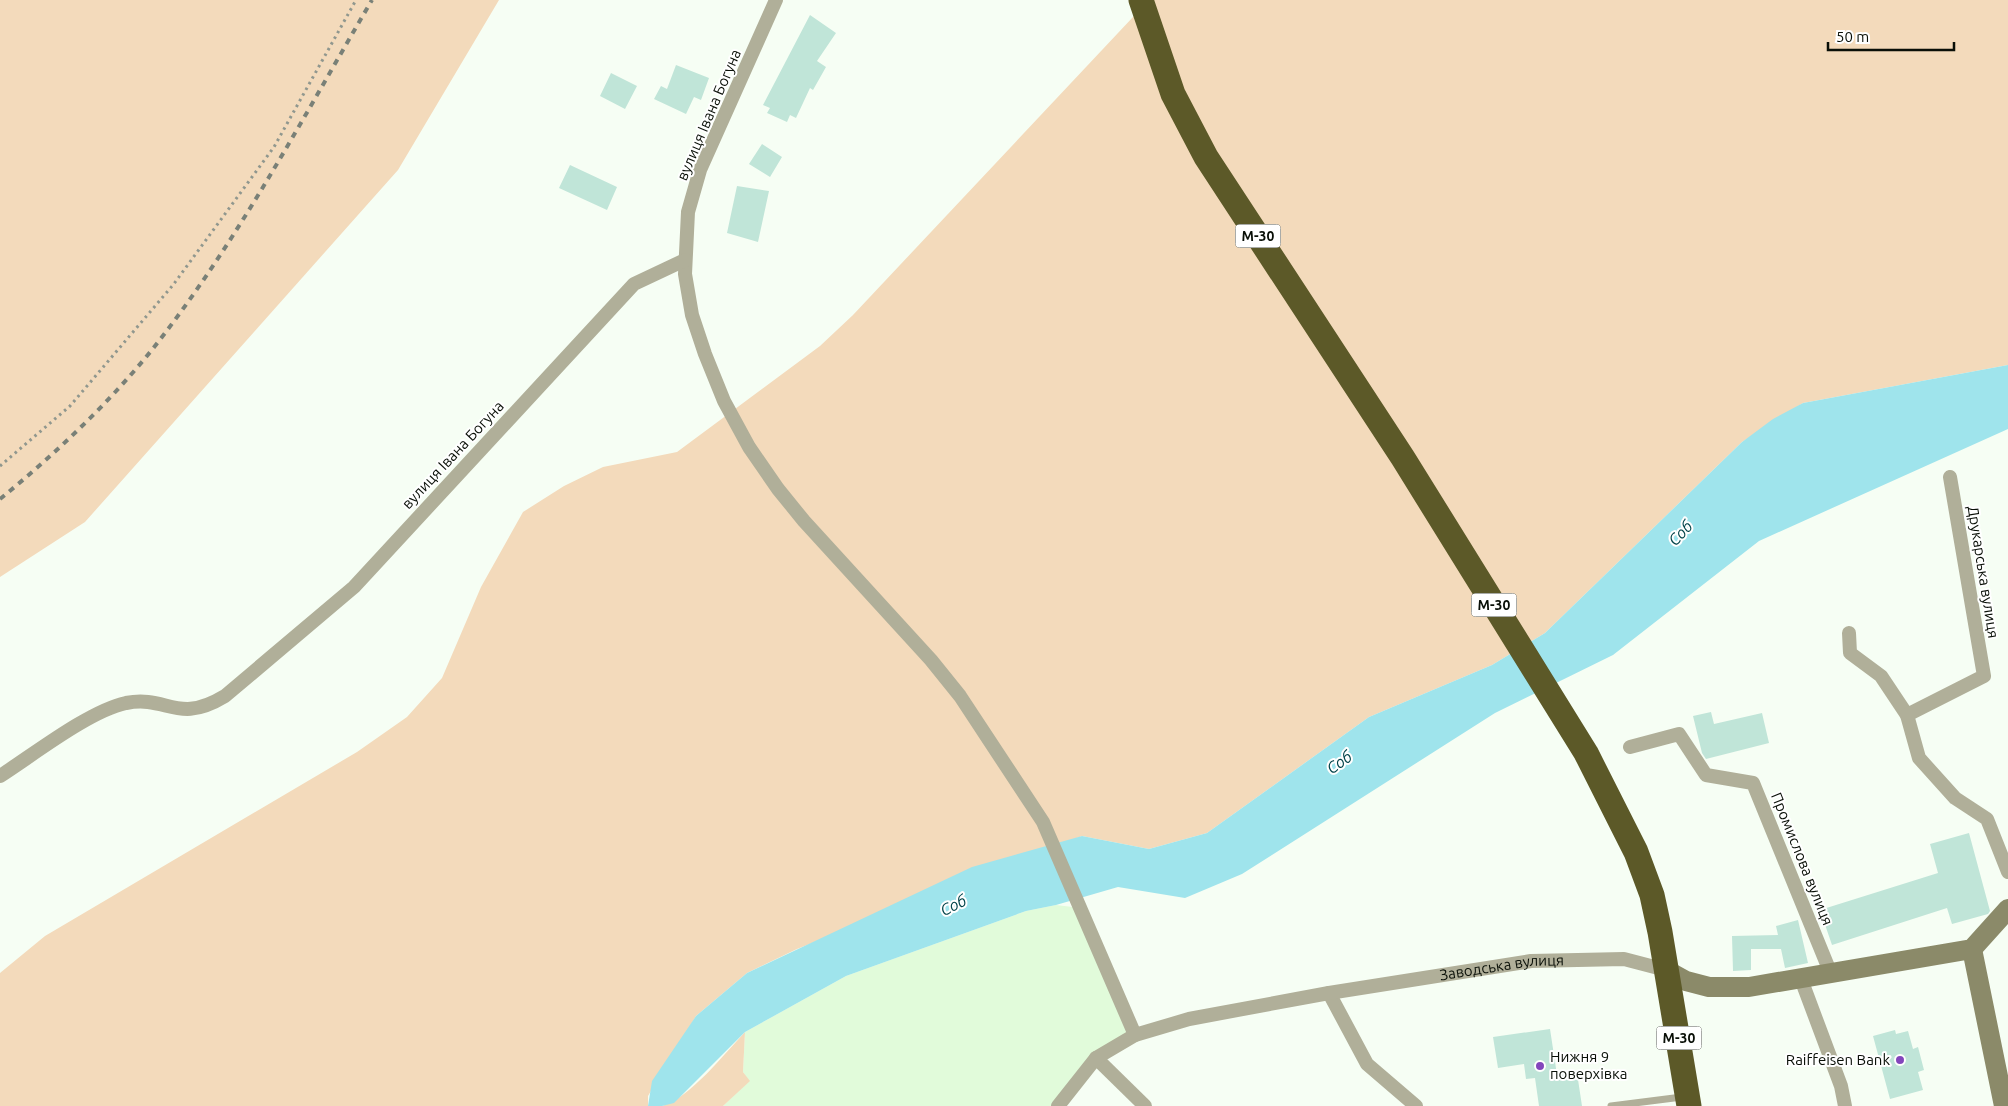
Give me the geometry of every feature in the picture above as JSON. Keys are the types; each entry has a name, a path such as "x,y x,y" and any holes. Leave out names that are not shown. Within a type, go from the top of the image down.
{"highway":[{"name":"М-30","path":"1141,0 1173,94 1206,157 1403,458 1586,753 1636,852 1652,895 1689,1101"}],"street":[{"name":"вулиця Івана Богуна","path":"0,776 91,717 108,709 144,702 178,710 194,710 208,706 225,696 354,587 634,284 685,260 688,212 700,170 776,0"},
{"path":"685,260 685,274 692,315 705,354 724,400 749,447 804,521 931,660 960,696 1043,822 1135,1035"},
{"name":"Друкарська вулиця","path":"1907,715 1984,676 1950,477"},
{"path":"1849,633 1850,653 1881,676 1907,715 1919,758 1955,798 1987,819 2008,872"},
{"name":"Промислова вулиця","path":"1630,748 1679,734 1706,775 1753,783 1830,974"},
{"path":"2004,1106 1972,949 2008,909"},
{"name":"Заводська вулиця","path":"1058,1106 1096,1058 1135,1035 1189,1019 1330,993 1531,960 1624,959 1666,970 1686,981 1709,987 1748,987 1972,949"},
{"path":"1801,979 1841,1086 1845,1106"},
{"path":"1330,993 1367,1064 1416,1106"},
{"path":"1096,1058 1145,1106"}],"lane":[{"path":"1611,1106 1689,1101"}],"path":[{"path":"0,466 70,406 173,284 282,134 356,0"}],"shaded area":[{"path":"0,0 499,0 398,170 85,522 0,577"},
{"path":"1149,0 2008,0 2008,365 1803,403 1742,442 1545,633 1492,665 1369,717 1207,833 1149,849 1082,836 797,949 747,973 696,1016 648,1096 648,1106 0,1106 0,973 45,936 357,752 407,717 442,678 481,587 523,512 564,486 603,467 677,452 820,346 853,315"},
{"path":"1056,905 1081,908 1135,1035 1096,1058 1058,1106 723,1106 749,1081 743,1072 745,1032 846,976 1026,911"},
{"path":"745,1032 743,1072 750,1081 723,1106 662,1106 684,1094 695,1085"}],"water":[{"name":"Соб","path":"2008,365 2008,429 1759,541 1613,655 1495,713 1242,874 1185,898 1118,887 1056,905 1026,911 846,976 745,1032 674,1103 662,1106 648,1106 652,1081 696,1016 747,973 972,867 1082,836 1149,849 1207,833 1369,717 1492,665 1545,633 1742,442 1773,419 1803,403"}],"building":[{"path":"810,15 836,33 817,61 826,67 813,90 810,88 796,118 790,115 787,122 767,113 770,108 763,105"},
{"path":"676,65 709,78 701,100 694,97 686,114 654,99 661,86 667,89"},
{"path":"611,73 637,86 625,109 600,96"},
{"path":"762,144 782,157 770,177 749,164"},
{"path":"570,165 617,187 607,210 559,188"},
{"path":"737,186 769,191 758,242 727,233"},
{"path":"1711,712 1714,724 1762,713 1769,743 1706,759 1702,753 1693,716"},
{"path":"1969,833 1990,911 1988,914 1952,924 1947,908 1832,945 1820,910 1938,873 1930,844"},
{"path":"1798,920 1808,963 1785,968 1781,949 1751,949 1751,970 1733,971 1732,936 1778,935 1776,926"},
{"name":"Нижня 9 поверхівка","path":"1550,1029 1557,1075 1577,1073 1582,1106 1539,1106 1535,1078 1526,1079 1524,1064 1498,1068 1493,1037"},
{"name":"Raiffeisen Bank","path":"1895,1030 1896,1034 1908,1031 1913,1049 1918,1047 1924,1070 1918,1072 1923,1090 1890,1099 1873,1036"}],"railway":[{"path":"0,499 60,447 98,410 151,351 182,310 268,180 372,0"}],"place":[{"name":"Raiffeisen Bank","path":"1900,1060"},
{"name":"Нижня 9 поверхівка","path":"1540,1066"}]}
